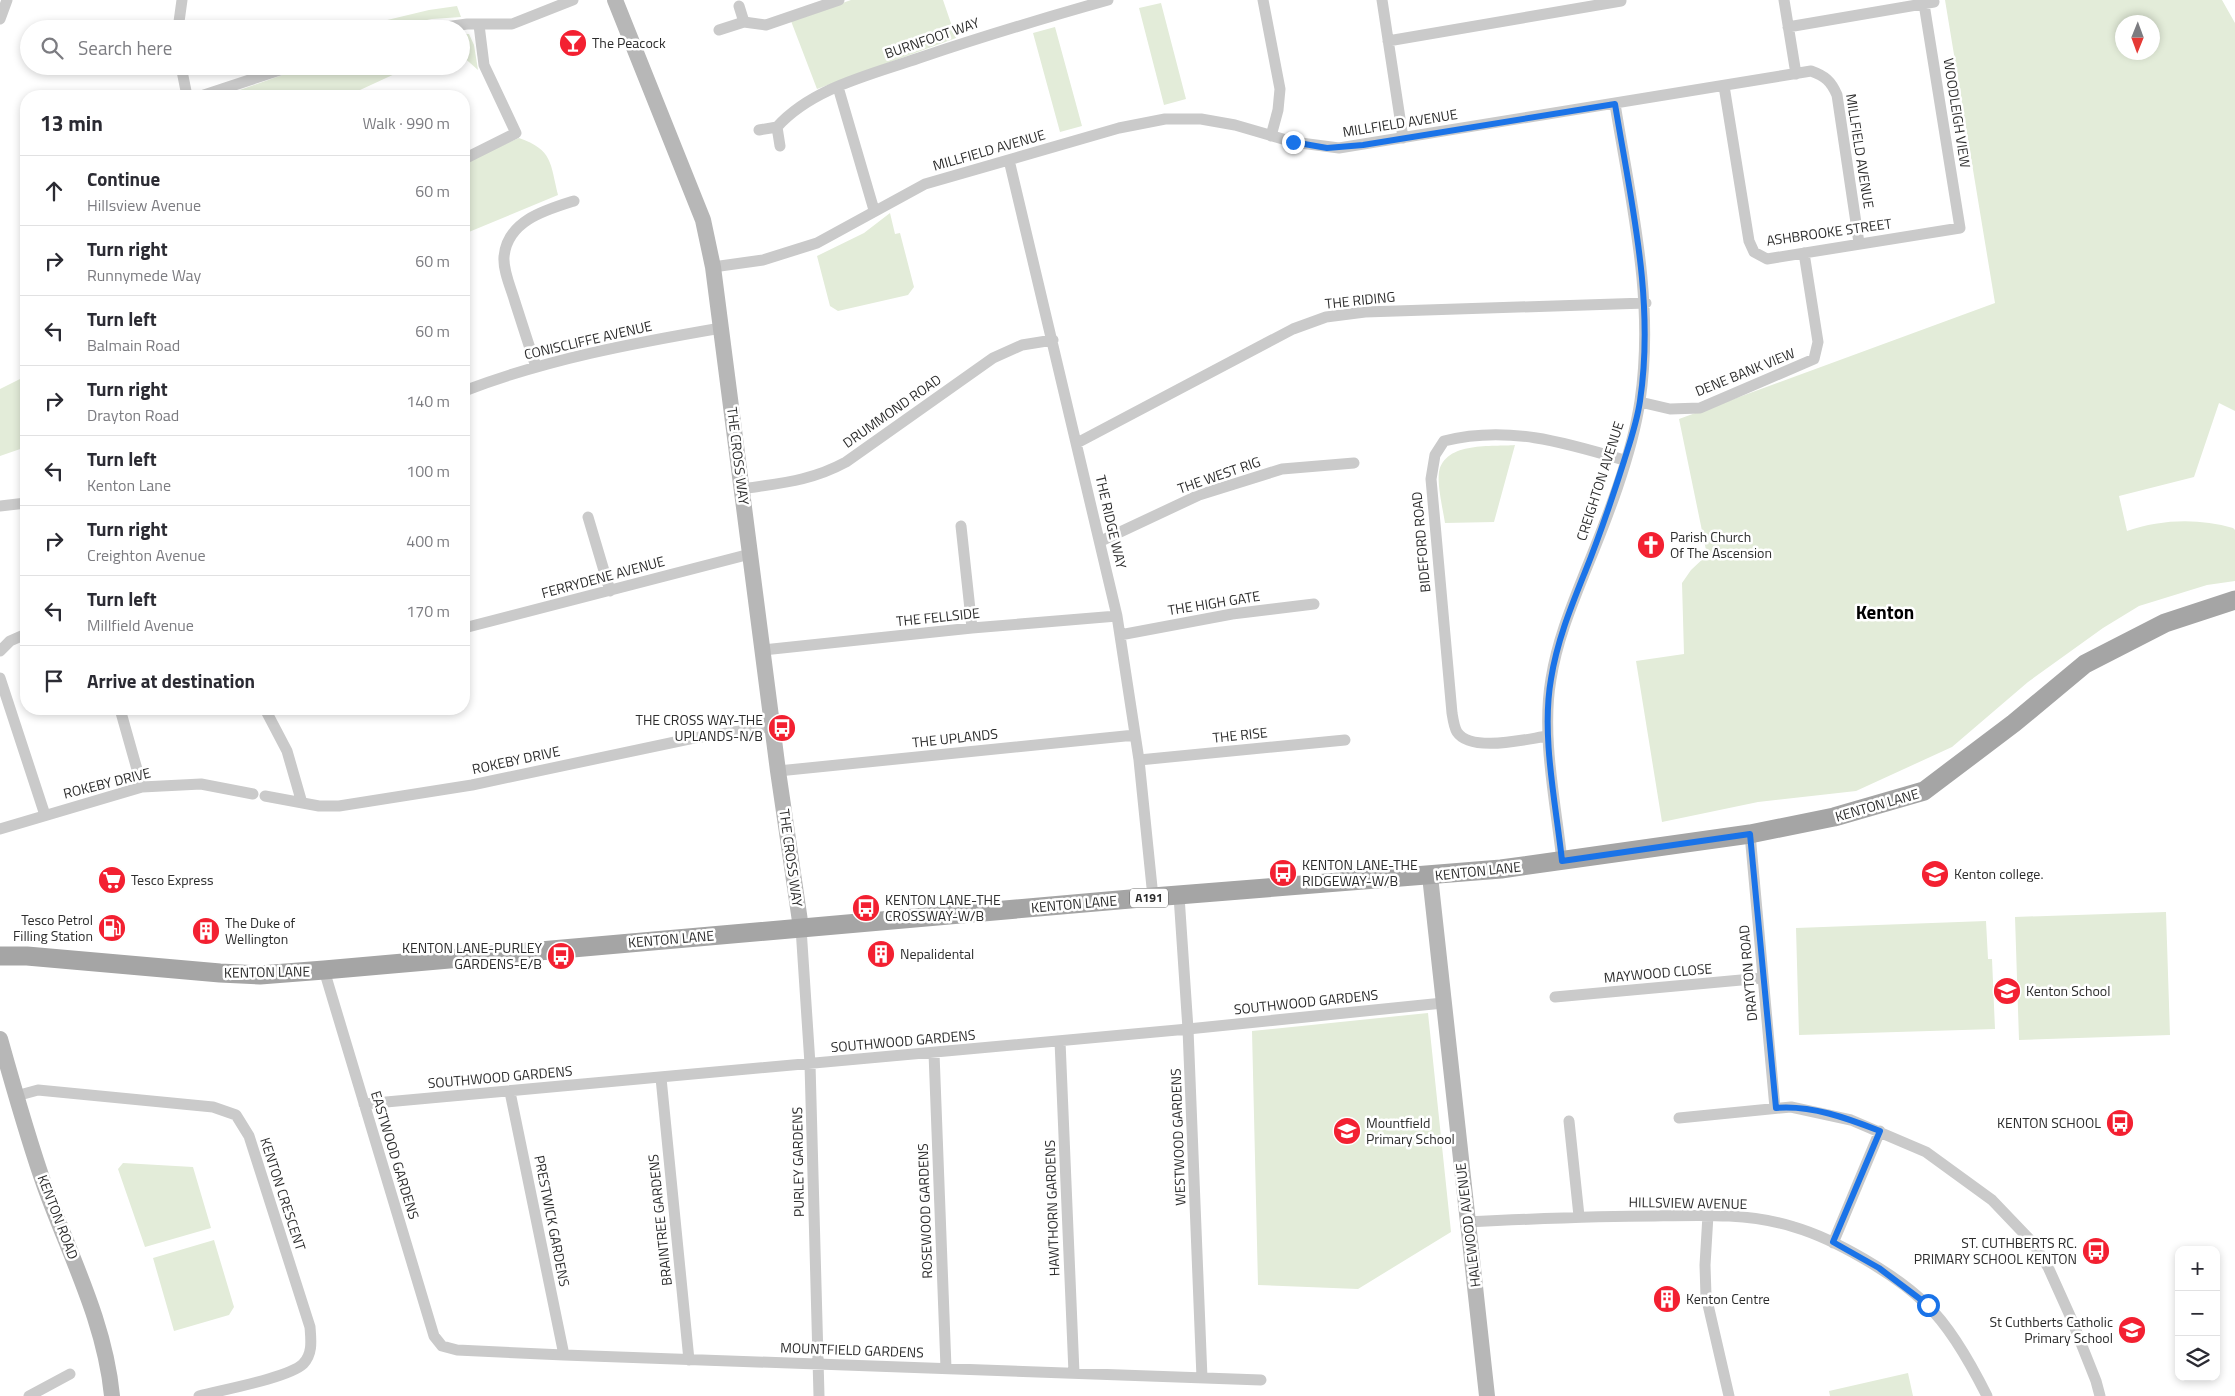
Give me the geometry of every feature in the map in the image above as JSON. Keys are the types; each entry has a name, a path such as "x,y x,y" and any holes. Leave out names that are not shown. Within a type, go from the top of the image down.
{"main road":[{"name":"KENTON LANE","path":"0,956 36,957 260,975 1153,897 1430,876 1562,861 1750,834 1834,818 1924,791 2014,723 2085,664 2165,623 2235,600"}],"street":[{"path":"0,19 6,0"},
{"path":"179,20 182,0"},
{"path":"470,26 512,24 573,0"},
{"name":"THE CROSS WAY","path":"615,0 703,220 713,267 778,771 801,928"},
{"path":"719,30 744,22 766,25 838,0"},
{"name":"BURNFOOT WAY","path":"777,127 788,114 816,96 838,87 1008,28 1108,0"},
{"path":"1263,0 1280,89 1278,110 1271,136"},
{"path":"1382,0 1403,138"},
{"path":"1784,0 1796,74"},
{"path":"1388,41 1621,2"},
{"name":"WOODLEIGH VIEW","path":"1788,27 1929,3 1960,228"},
{"path":"739,6 744,22"},
{"path":"470,156 516,133 484,65 480,25"},
{"name":"MILLFIELD AVENUE","path":"713,267 763,260 817,242 925,184 1119,128 1164,119 1201,119 1235,125 1271,136 1327,148 1363,145 1810,71 1823,76 1832,83 1837,95 1859,242"},
{"path":"182,75 185,90"},
{"path":"219,90 265,75"},
{"name":"ASHBROOKE STREET","path":"1724,86 1749,242 1754,252 1767,259 1859,242 1960,228"},
{"path":"838,87 874,210"},
{"name":"CREIGHTON AVENUE","path":"1562,861 1548,736 1547,707 1564,624 1607,517 1640,402 1646,303 1641,260 1615,104"},
{"path":"759,130 777,127 780,146"},
{"name":"THE RIDGE WAY","path":"1008,160 1053,340 1117,616 1139,760 1153,897"},
{"path":"536,367 507,274 504,257 509,243 518,228 527,220 546,209 574,201"},
{"name":"DENE BANK VIEW","path":"1640,402 1670,409 1700,408 1814,359 1818,342 1804,253"},
{"name":"THE RIDING","path":"1077,443 1293,329 1326,317 1365,312 1646,303"},
{"name":"CONISCLIFFE AVENUE","path":"470,390 536,367 623,345 721,328"},
{"name":"DRUMMOND ROAD","path":"742,488 803,480 824,474 846,462 993,358 1022,345 1053,340"},
{"name":"BIDEFORD ROAD","path":"1548,736 1486,744 1466,741 1456,731 1452,713 1431,479 1434,455 1444,441 1463,436 1514,434 1548,439 1624,460"},
{"name":"THE WEST RIG","path":"1100,541 1199,494 1282,469 1354,463"},
{"path":"0,500 0,514"},
{"path":"0,506 20,504"},
{"path":"588,517 610,591"},
{"path":"961,526 972,628"},
{"name":"FERRYDENE AVENUE","path":"470,626 750,554"},
{"name":"THE HIGH GATE","path":"1120,635 1232,614 1314,604"},
{"name":"THE FELLSIDE","path":"763,650 972,628 1117,616"},
{"path":"0,651 10,641 20,637"},
{"path":"0,678 45,815"},
{"path":"122,715 142,787"},
{"path":"268,715 287,751 302,803"},
{"name":"ROKEBY DRIVE","path":"265,796 302,803 339,806 463,786 694,738 773,726"},
{"name":"THE UPLANDS","path":"778,771 1135,735"},
{"name":"THE RISE","path":"1139,760 1345,740"},
{"name":"ROKEBY DRIVE","path":"0,829 142,787 202,784 253,794"},
{"name":"DRAYTON ROAD","path":"1750,834 1776,1108"},
{"name":"HALEWOOD AVENUE","path":"1430,876 1466,1222 1483,1348 1487,1396"},
{"name":"WESTWOOD GARDENS","path":"1179,896 1188,1029 1202,1378"},
{"name":"PURLEY GARDENS","path":"801,928 810,1064 819,1396"},
{"name":"EASTWOOD GARDENS","path":"324,970 434,1336 442,1346"},
{"name":"MAYWOOD CLOSE","path":"1555,997 1764,978"},
{"name":"SOUTHWOOD GARDENS","path":"364,1104 934,1053 1444,1003"},
{"name":"KENTON ROAD","path":"0,1039 16,1096 46,1188 79,1271 103,1343 112,1396"},
{"name":"HAWTHORN GARDENS","path":"1060,1041 1074,1373"},
{"name":"ROSEWOOD GARDENS","path":"934,1053 946,1368"},
{"name":"BRAINTREE GARDENS","path":"661,1078 689,1360"},
{"name":"KENTON CRESCENT","path":"16,1096 38,1090 213,1107 236,1116 249,1136 310,1327 312,1347 303,1364 288,1372 198,1396"},
{"name":"PRESTWICK GARDENS","path":"510,1092 564,1356"},
{"path":"1680,1118 1791,1107 1851,1120 1926,1152 1992,1200 2033,1243 2048,1267 2071,1318 2100,1396"},
{"path":"1569,1121 1579,1216"},
{"path":"1833,1242 1880,1131"},
{"path":"1708,1215 1705,1265 1706,1296 1729,1396"},
{"name":"HILLSVIEW AVENUE","path":"1466,1222 1579,1216 1708,1215 1746,1218 1794,1227 1833,1242 1879,1268 1928,1305 1966,1355 1988,1396"},
{"name":"MOUNTFIELD GARDENS","path":"442,1346 457,1350 564,1356 1261,1380"},
{"path":"29,1396 70,1374"}],"green space":[{"path":"851,0 943,0 956,38 817,89 791,21"},
{"path":"1945,0 2222,0 2235,23 2235,411 2219,403 2194,477 2119,496 2127,531 2153,524 2180,521 2193,521 2233,528 2235,530 2235,581 2207,585 2139,606 2103,628 2028,682 1952,747 1856,791 1758,802 1662,822 1636,661 1684,654 1682,583 1691,570 1707,555 1679,419 1995,303"},
{"path":"1161,3 1186,99 1164,105 1139,8"},
{"path":"457,6 461,17 427,20 387,20 429,10"},
{"path":"1055,27 1082,126 1060,132 1033,33"},
{"path":"470,36 474,45 478,70 470,63"},
{"path":"282,75 392,75 360,90 240,90"},
{"path":"519,138 538,147 544,153 551,166 558,195 470,232 470,159"},
{"path":"890,213 895,234 900,233 914,287 908,295 838,311 830,306 817,256 864,233"},
{"path":"20,379 20,449 0,456 0,389"},
{"path":"1515,445 1494,522 1445,523 1439,490 1439,472 1443,462 1450,455 1460,450 1483,446"},
{"path":"2166,912 2170,1035 2019,1040 2015,917"},
{"path":"1986,921 1988,959 1992,959 1995,1029 1799,1035 1796,928"},
{"name":"Mountfield Primary School","path":"1428,1013 1451,1232 1358,1289 1258,1285 1252,1031"},
{"path":"123,1163 193,1167 211,1228 145,1247 118,1169"},
{"path":"214,1240 234,1307 229,1315 174,1331 153,1258"},
{"path":"1908,1373 1913,1396 1830,1396 1829,1391"}],"place":[{"name":"The Peacock","path":"573,43"},
{"name":"Parish Church Of The Ascension","path":"1651,545"},
{"name":"THE CROSS WAY-THE UPLANDS-N/B","path":"782,728"},
{"name":"KENTON LANE-THE RIDGEWAY-W/B","path":"1283,873"},
{"name":"Kenton college.","path":"1935,874"},
{"name":"Tesco Express","path":"112,880"},
{"name":"KENTON LANE-THE CROSSWAY-W/B","path":"866,908"},
{"name":"Tesco Petrol Filling Station","path":"112,928"},
{"name":"The Duke of Wellington","path":"206,931"},
{"name":"Nepalidental","path":"881,954"},
{"name":"KENTON LANE-PURLEY GARDENS-E/B","path":"561,956"},
{"name":"Kenton School","path":"2007,991"},
{"name":"KENTON SCHOOL","path":"2120,1123"},
{"name":"Mountfield Primary School","path":"1347,1131"},
{"name":"ST. CUTHBERTS RC. PRIMARY SCHOOL KENTON","path":"2096,1251"},
{"name":"Kenton Centre","path":"1667,1299"},
{"name":"St Cuthberts Catholic Primary School","path":"2132,1330"}],"district":[{"name":"Kenton","path":"1885,612"}],"route":[{"path":"1293,142 1327,148 1339,148 1615,104 1641,260 1646,303 1645,349 1640,402 1632,435 1607,517 1564,624 1551,678 1547,707 1548,736 1562,861 1750,834 1776,1108 1791,1107 1816,1111 1851,1120 1880,1131 1833,1242 1879,1268 1928,1305"}]}
